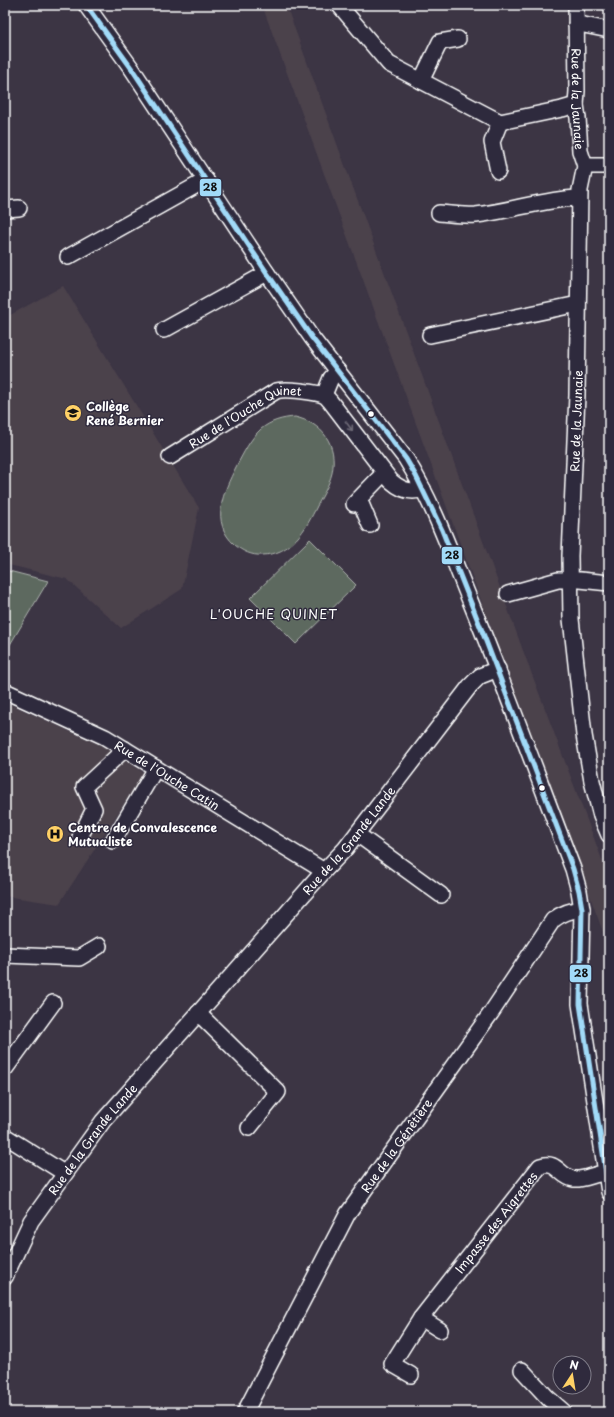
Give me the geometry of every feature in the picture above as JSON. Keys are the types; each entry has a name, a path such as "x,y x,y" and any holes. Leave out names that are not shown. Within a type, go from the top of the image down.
{"street":[{"path":"86,5 132,69 267,273 312,338 399,449 412,468 440,525 498,669 573,869 579,891 582,909 580,1004 609,1192"},
{"path":"339,5 389,64 500,122 576,105"},
{"name":"Rue de la Jaunaie","path":"576,5 576,105 580,151 585,166 579,198 577,396 570,556 571,619 584,735 598,804 609,835"},
{"path":"576,25 609,30"},
{"path":"421,80 440,42 458,39"},
{"path":"498,171 492,142 500,122"},
{"path":"585,166 609,166"},
{"path":"68,257 206,180"},
{"path":"439,213 474,215 564,199 579,198"},
{"path":"164,330 267,273"},
{"path":"430,335 578,304"},
{"name":"Rue de l'Ouche Quinet","path":"324,396 331,378 338,371"},
{"name":"Rue de l'Ouche Quinet","path":"170,457 276,391 291,390 324,396 330,401 384,473 394,484 402,489 410,491 423,489"},
{"path":"370,524 356,501 384,473"},
{"path":"508,594 558,580 609,583"},
{"name":"Rue de la Grande Lande","path":"5,1277 31,1221 64,1173 103,1121 345,849 470,686 480,676 498,669"},
{"name":"Rue de l'Ouche Catin","path":"5,691 105,737 324,871"},
{"path":"80,837 94,809 84,787 125,749"},
{"path":"113,841 156,768"},
{"path":"357,834 441,895"},
{"name":"Rue de la Génêtière","path":"245,1412 348,1214 491,1013 553,920 563,912 573,909 582,909"},
{"path":"5,955 79,958 99,946"},
{"path":"5,1069 53,1003"},
{"path":"198,1014 278,1092 249,1128"},
{"path":"5,1136 64,1173"},
{"name":"Impasse des Aigrettes","path":"421,1318 540,1166 547,1164 554,1166 565,1175 573,1179 580,1179 600,1173 606,1173"},
{"path":"411,1374 392,1364 421,1318 440,1330"},
{"path":"522,1370 548,1398 564,1412"}],"shaded area":[{"path":"262,5 286,5 525,656 601,857 609,881 609,948"},
{"name":"Collège René Bernier","path":"63,286 199,508 182,589 121,628 67,579 5,564 5,318"},
{"path":"295,417 313,424 326,436 333,453 331,477 326,490 308,523 289,546 272,554 251,554 235,545 227,536 222,526 221,506 227,486 253,437 265,426 273,422"},
{"path":"310,539 356,585 296,644 250,598"},
{"path":"5,570 48,581 5,653"},
{"name":"Centre de Convalescence Mutualiste","path":"5,702 106,748 144,773 59,904 5,896"}],"transit line":[{"name":"28","path":"86,5 132,69 267,273 312,338 406,459 416,476 442,530 573,869 579,891 582,909 580,1004 609,1192"}],"place":[{"name":"Collège René Bernier","path":"73,413"},
{"name":"Centre de Convalescence Mutualiste","path":"55,834"}],"district":[{"name":"L'OUCHE QUINET","path":"274,613"}]}
